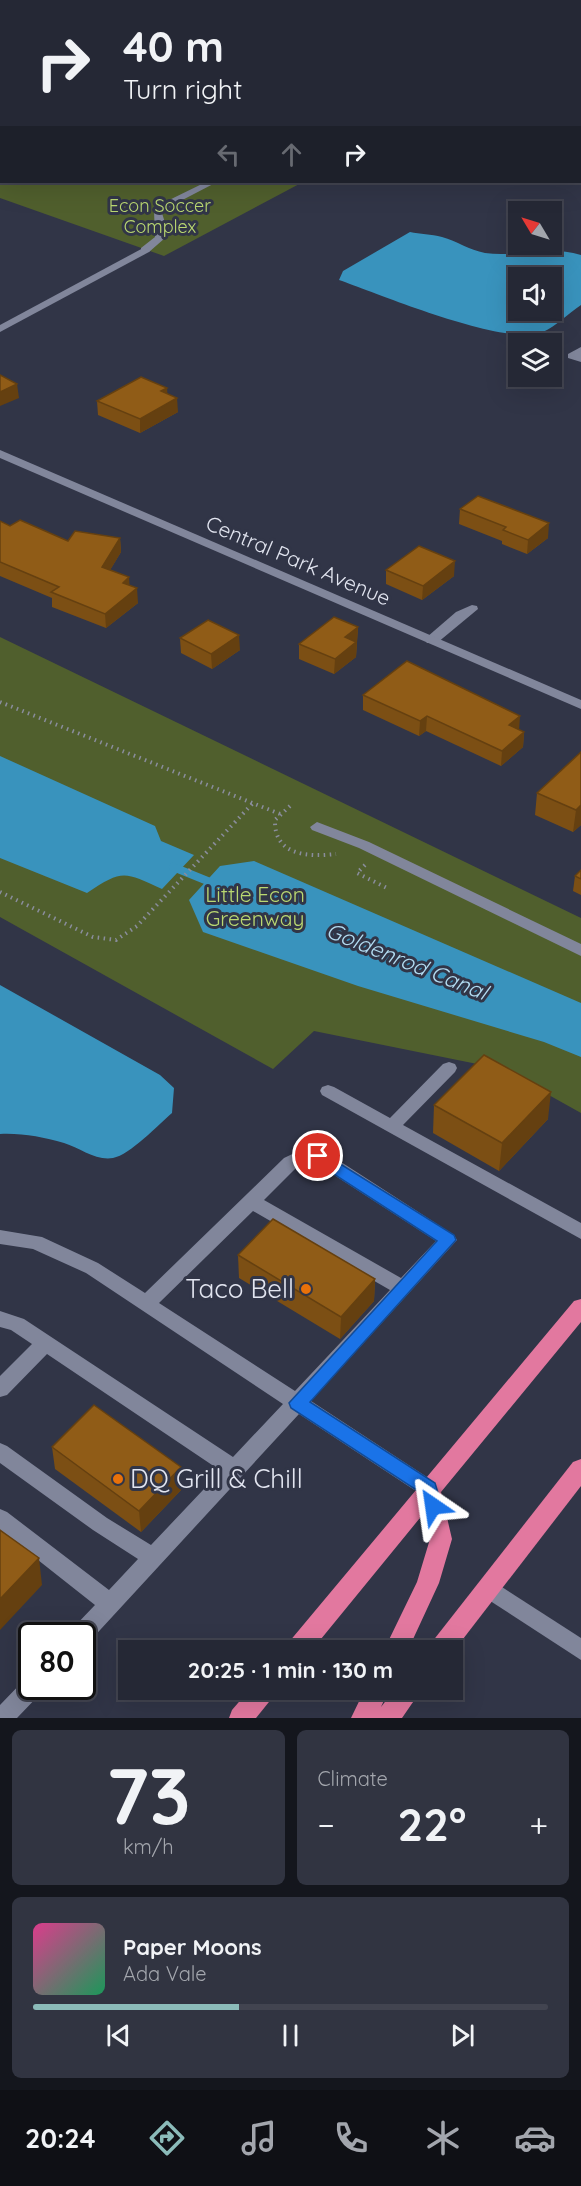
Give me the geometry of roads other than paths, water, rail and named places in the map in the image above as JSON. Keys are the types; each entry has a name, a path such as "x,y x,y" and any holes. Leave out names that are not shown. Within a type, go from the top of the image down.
{"highway":[{"path":"305,1640 581,1307"},
{"path":"448,1640 581,1469"},
{"path":"401,1640 428,1583 441,1539 429,1489"},
{"path":"241,1718 256,1700"},
{"path":"363,1718 372,1700"},
{"path":"387,1718 401,1700"}],"street":[{"path":"0,329 145,250 160,238 161,226 156,213 164,206 210,183"},
{"path":"581,350 572,356 581,359"},
{"name":"Central Park Avenue","path":"0,454 581,705"},
{"path":"432,640 461,615 472,609"},
{"path":"317,826 364,845 581,951"},
{"path":"391,1127 449,1068"},
{"path":"328,1091 581,1232"},
{"path":"93,1622 448,1240 318,1156 305,1155 290,1162 146,1304"},
{"path":"251,1201 403,1288"},
{"path":"0,1237 36,1242 92,1268 429,1489"},
{"path":"0,1319 17,1324 236,1470"},
{"path":"0,1389 46,1343"},
{"path":"0,1452 100,1524 153,1558"},
{"path":"0,1518 110,1604"},
{"path":"488,1588 581,1650"},
{"path":"2,1718 19,1700"}],"water":[{"path":"410,232 442,237 485,253 562,255 562,252 581,255 581,305 562,319 562,267 508,267 508,321 560,321 543,332 502,333 412,307 339,280 343,271"},
{"path":"0,756 155,826 161,841 194,855 162,889 131,876 124,876 109,880 87,893 0,858"},
{"path":"254,861 581,1003 581,1057 544,1042 358,986 203,932 189,900 220,866"},
{"path":"0,985 160,1075 174,1088 172,1113 136,1145 113,1158 100,1158 70,1145 48,1139 0,1134"}],"waterway":[{"name":"Goldenrod Canal","path":"173,867 215,884"}],"place":[{"name":"Taco Bell","path":"306,1289"},
{"name":"DQ Grill & Chill","path":"118,1479"}],"park label":[{"name":"Econ Soccer Complex","path":"160,216"},
{"name":"Little Econ Greenway","path":"255,907"}]}
